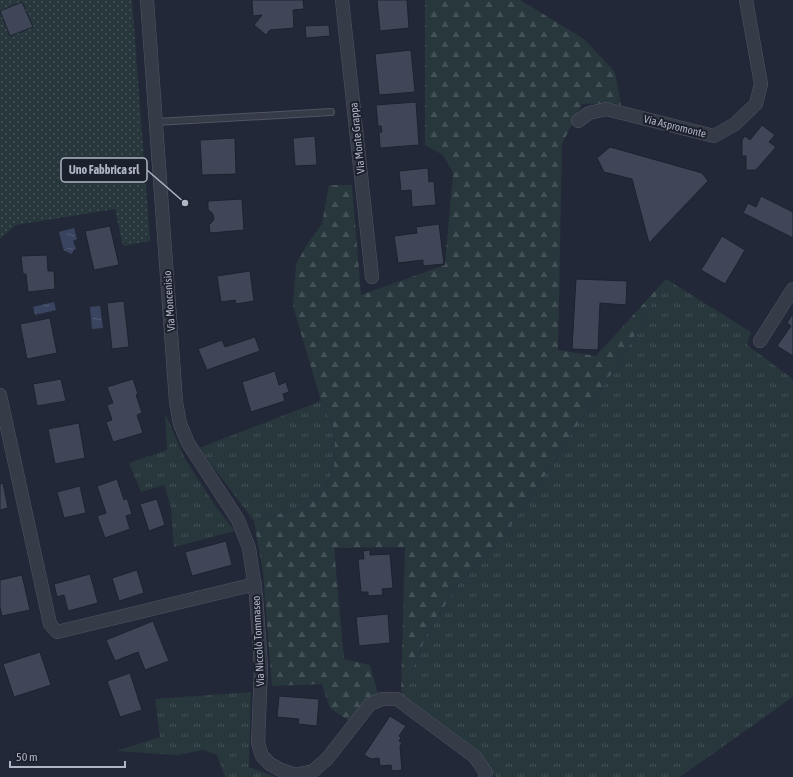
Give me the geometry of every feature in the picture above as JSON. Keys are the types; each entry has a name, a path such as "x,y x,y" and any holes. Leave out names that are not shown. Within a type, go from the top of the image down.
{"street":[{"name":"Via Moncenisio","path":"146,0 176,402 180,424 188,443 238,520 249,548 255,584"},
{"name":"Via Monte Grappa","path":"342,0 372,277"},
{"name":"Via Aspromonte","path":"578,121 589,113 606,109 714,136 736,124 756,104 761,84 746,0"},
{"path":"760,341 793,289"},
{"name":"Via Niccolò Tommaseo","path":"0,395 50,624 57,632 255,584 261,667 258,743 262,756 270,764 281,770 296,775 314,771 327,759 370,704 382,698 398,699 475,757 486,773 485,777"}],"lane":[{"path":"156,122 331,112"}],"green space":[{"path":"0,0 132,0 150,241 123,246 115,209 16,225 0,239"},
{"path":"425,0 520,0 584,39 615,72 621,105 613,103 582,104 562,144 558,350 596,356 666,279 624,354 546,474 501,539 457,586 427,634 401,695 405,547 334,548 344,659 370,665 378,694 349,721 330,708 322,684 272,686 263,573 254,521 306,506 324,489 334,470 335,445 333,426 321,401 293,306 296,264 308,243 322,224 329,185 352,185 361,295 445,265 453,173 443,155 425,145"},
{"path":"666,279 751,332 747,345 793,379 793,697 680,777 496,777 475,751 401,695 427,634 457,586 501,539 546,474 624,354"},
{"path":"321,401 333,426 335,445 334,470 324,489 306,506 254,521 199,448"},
{"path":"165,413 185,459 216,507 235,531 174,547 171,507 164,485 141,492 129,463 167,450"},
{"path":"251,692 249,767 276,777 225,777 217,755 203,750 177,755 116,751 160,737 155,699"}],"water":[{"path":"74,228 77,239 73,241 76,249 73,250 71,254 64,251 59,232"},
{"path":"54,302 56,310 35,315 33,307"},
{"path":"100,306 103,328 92,329 90,307"}],"building":[{"path":"252,0 303,0 304,9 293,10 294,28 270,30 266,35 254,25 262,15 253,16"},
{"path":"377,0 407,0 409,28 380,31"},
{"path":"22,2 33,27 10,36 0,11"},
{"path":"329,25 330,36 306,38 305,26"},
{"path":"411,50 415,92 379,95 375,54"},
{"path":"416,102 419,145 380,148 379,132 382,132 381,126 378,126 376,105"},
{"path":"762,125 775,135 769,142 776,147 756,170 746,170 746,156 742,156 742,140 745,136 750,140"},
{"path":"315,136 317,165 295,166 293,138"},
{"path":"235,138 236,174 202,175 200,140"},
{"path":"610,147 702,173 708,181 649,243 632,179 604,172 597,158"},
{"path":"428,168 429,182 434,181 436,205 412,207 411,190 401,191 399,171"},
{"path":"761,196 793,212 793,238 743,213 748,203 756,207"},
{"path":"242,199 244,230 210,233 209,225 214,220 213,214 208,209 208,201"},
{"path":"439,224 444,264 423,266 423,260 398,263 394,236 417,233 416,227"},
{"path":"110,226 119,265 94,270 85,231"},
{"path":"722,236 745,250 725,284 701,270"},
{"path":"47,255 48,271 54,271 55,289 28,292 26,274 23,274 21,256"},
{"path":"250,271 254,301 236,304 235,300 221,302 217,276"},
{"path":"576,279 627,281 626,305 600,303 598,350 572,349"},
{"path":"124,301 129,347 112,349 107,303"},
{"path":"793,313 793,356 777,346 791,326 787,323"},
{"path":"50,318 57,353 27,359 20,324"},
{"path":"255,337 260,351 207,370 198,349 222,340 225,347"},
{"path":"275,371 279,385 286,382 289,392 283,394 285,401 251,412 242,382"},
{"path":"61,379 66,401 37,406 33,384"},
{"path":"133,379 142,413 137,415 143,433 113,442 106,422 112,420 107,405 113,403 107,387"},
{"path":"79,423 85,458 55,464 48,429"},
{"path":"117,479 124,500 127,498 132,514 126,516 130,529 105,538 97,516 106,513 97,486"},
{"path":"3,483 8,508 0,510 0,484"},
{"path":"80,486 86,513 64,518 57,492"},
{"path":"157,499 165,525 149,531 140,504"},
{"path":"226,541 232,565 192,576 185,552"},
{"path":"370,550 370,555 390,554 393,588 382,589 383,595 368,596 368,592 361,592 358,559 364,559 363,551"},
{"path":"137,570 144,593 119,601 112,578"},
{"path":"90,574 98,603 68,611 64,595 57,597 54,584"},
{"path":"22,575 30,610 2,616 0,607 0,580"},
{"path":"388,614 390,643 359,646 356,617"},
{"path":"153,621 169,661 145,670 138,652 115,661 106,640"},
{"path":"40,652 51,685 14,697 3,664"},
{"path":"130,673 142,710 120,717 107,681"},
{"path":"279,696 319,699 317,726 298,724 299,719 277,717"},
{"path":"390,716 406,726 399,736 401,738 399,741 402,743 400,746 402,770 392,771 391,765 380,766 379,758 371,759 364,755"}],"place":[{"name":"Uno Fabbrica srl","path":"185,203"}]}
